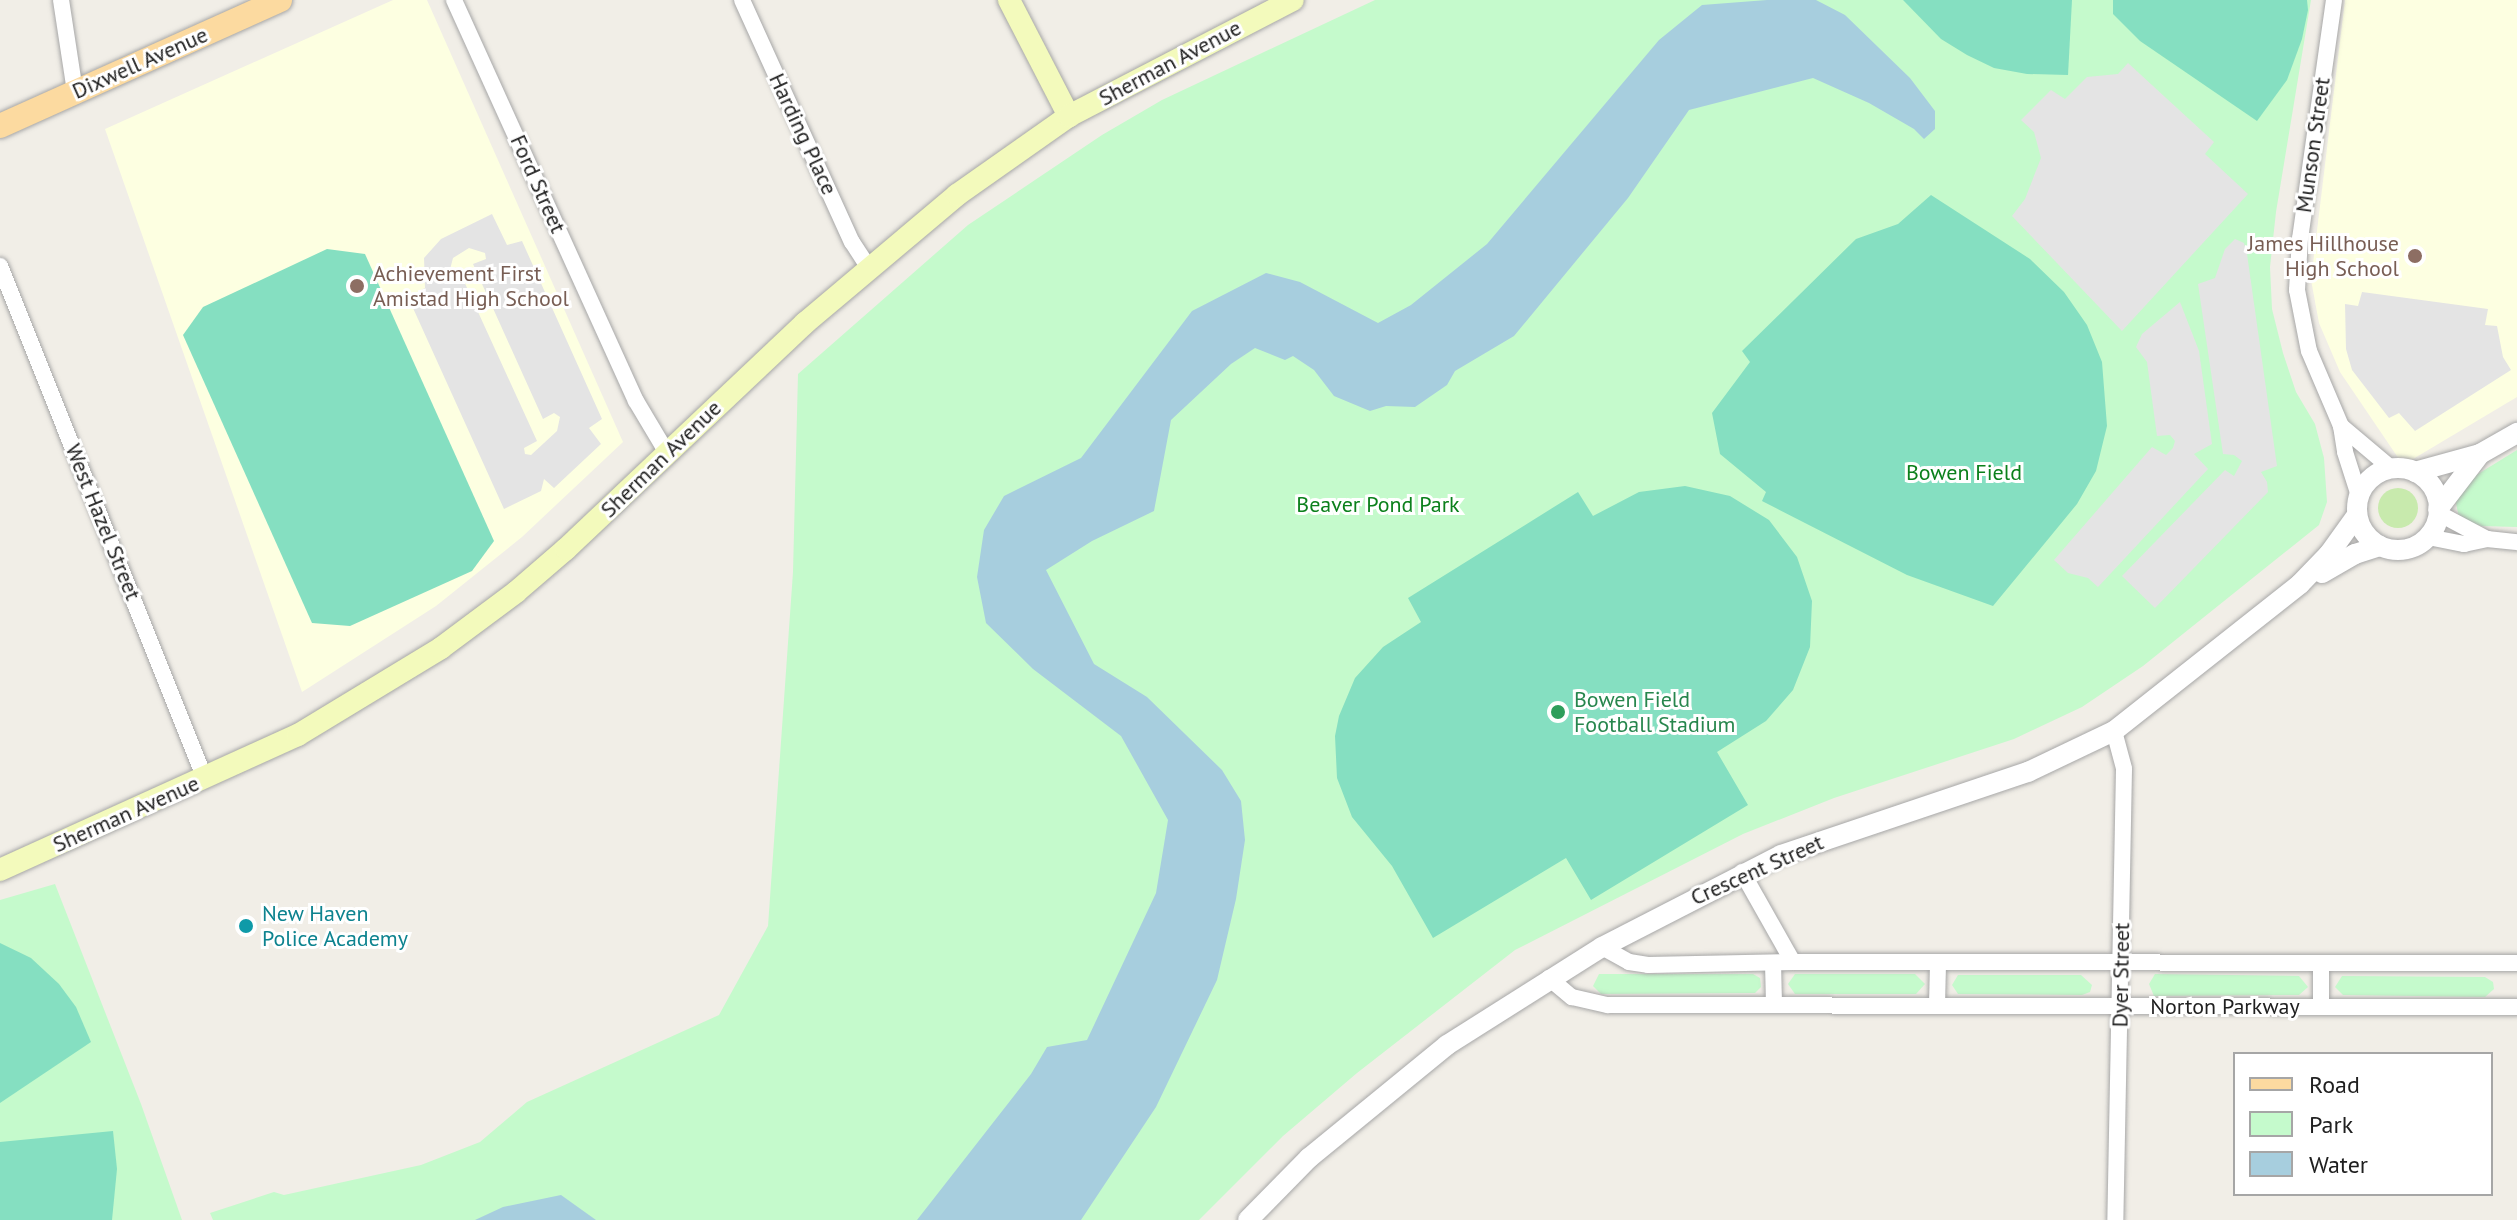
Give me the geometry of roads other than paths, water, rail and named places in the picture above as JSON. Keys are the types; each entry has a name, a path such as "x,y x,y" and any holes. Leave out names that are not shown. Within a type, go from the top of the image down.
{"main road":[{"name":"Dixwell Avenue","path":"0,126 280,0"},
{"path":"1009,0 1069,116"},
{"name":"Sherman Avenue","path":"0,870 298,735 441,648 516,592 868,267 957,195 1069,116 1293,0"}],"street":[{"path":"61,0 75,91"},
{"name":"Ford Street","path":"454,0 636,401 667,453"},
{"name":"Harding Place","path":"742,0 852,242 868,267"},
{"name":"Munson Street","path":"2334,0 2297,273 2299,309 2309,351 2341,426 2358,505"},
{"name":"West Hazel Street","path":"0,266 205,779"},
{"name":"Munson Street","path":"2341,426 2392,469"},
{"path":"2517,433 2480,454 2415,472 2392,469 2368,481 2358,505 2362,530 2380,546 2400,550 2428,537 2464,544 2487,539 2517,542"},
{"path":"2428,537 2438,511 2480,454"},
{"path":"2415,472 2432,487 2438,511 2487,539"},
{"name":"Crescent Street","path":"1248,1220 1309,1158 1447,1045 1602,947 1742,872 1903,812 2028,772 2114,731 2300,584 2329,554 2358,505"},
{"name":"Crescent Street","path":"2300,584 2355,554 2380,546"},
{"name":"Dyer Street","path":"2114,731 2124,769 2115,1220"},
{"path":"1742,872 1793,962"},
{"name":"Norton Parkway","path":"1602,947 1629,962 1648,965 1793,962 2517,963"},
{"path":"1773,963 1774,1004"},
{"path":"1937,1005 1938,963"},
{"name":"Norton Parkway","path":"2321,963 2321,1007"},
{"name":"Norton Parkway","path":"1549,978 1572,997 1587,1003 2517,1007"}],"water":[{"path":"1816,0 1845,15 1910,78 1935,111 1935,129 1924,139 1914,129 1869,103 1813,78 1689,110 1628,198 1514,336 1455,371 1447,385 1415,407 1386,406 1370,411 1334,396 1314,370 1293,356 1285,360 1255,348 1231,364 1171,420 1154,511 1092,541 1046,570 1094,664 1147,697 1222,770 1241,801 1245,840 1236,899 1217,980 1156,1107 1081,1220 917,1220 1031,1074 1047,1047 1087,1040 1156,893 1168,820 1121,736 1033,669 986,623 977,577 984,530 1004,496 1081,458 1192,311 1266,273 1300,282 1378,323 1411,305 1487,244 1659,40 1702,5"},
{"path":"561,1195 596,1220 475,1220 503,1207"}],"place":[{"name":"James Hillhouse High School","path":"2415,256"},
{"name":"Achievement First Amistad High School","path":"357,286"},
{"name":"Bowen Field Football Stadium","path":"1558,712"},
{"name":"New Haven Police Academy","path":"246,926"}],"park label":[{"name":"Bowen Field","path":"1964,473"},
{"name":"Beaver Pond Park","path":"1378,505"}]}
